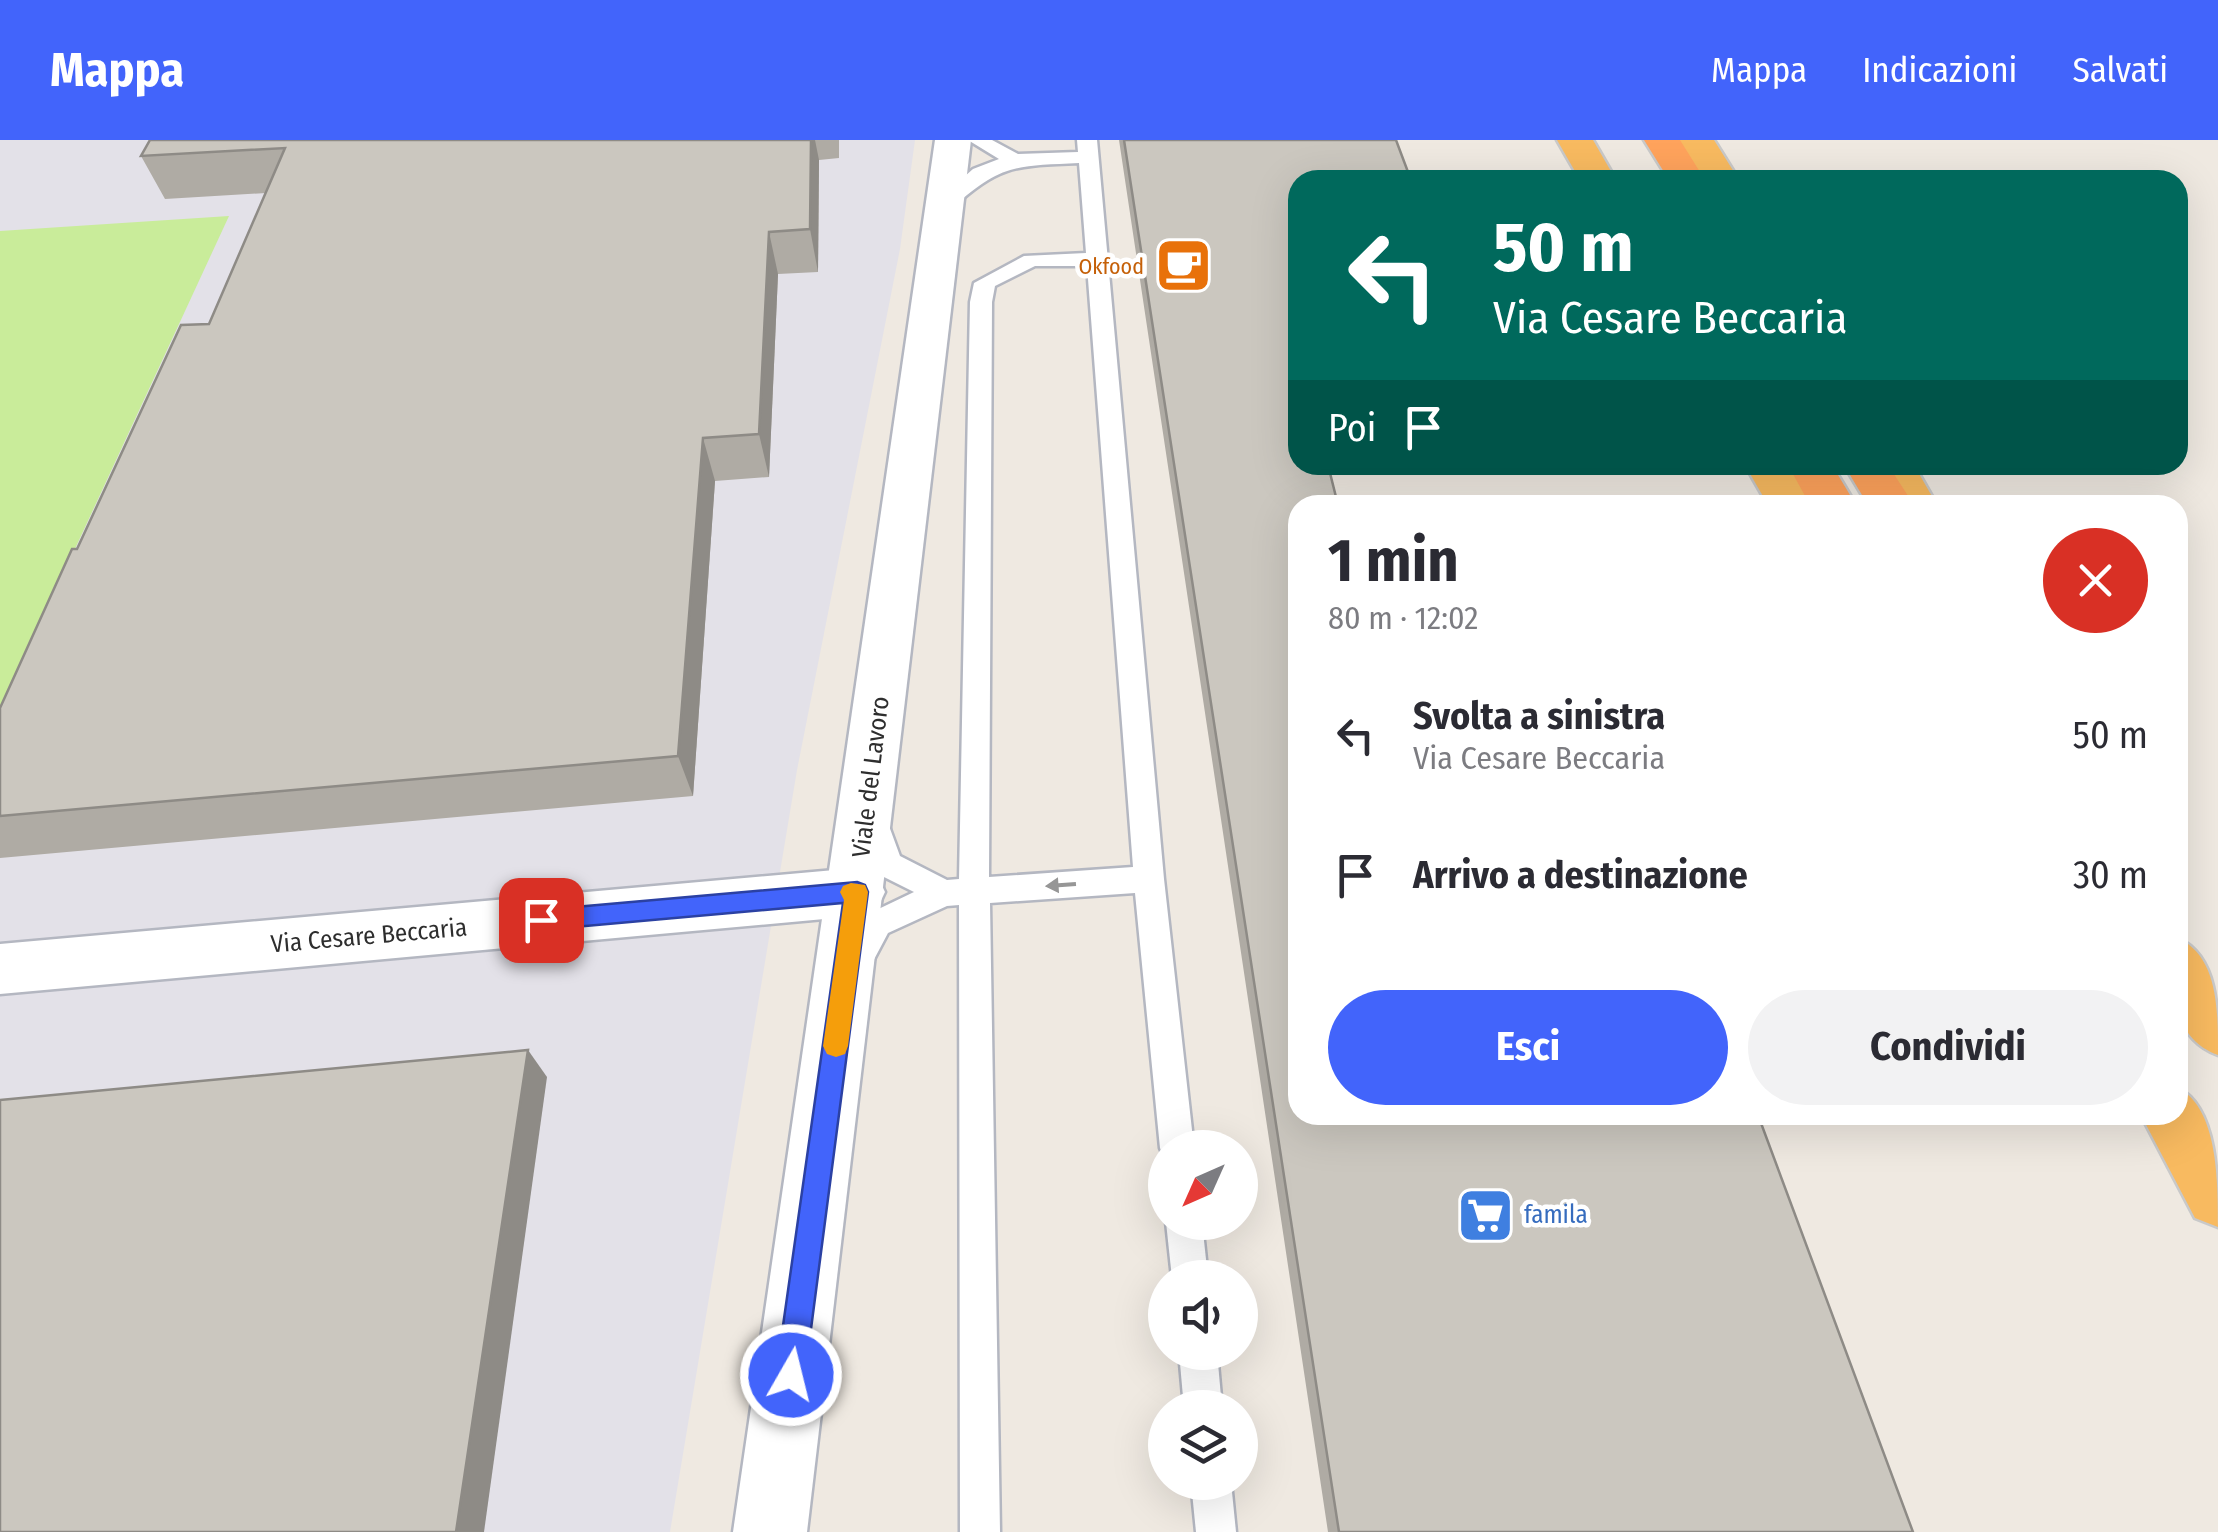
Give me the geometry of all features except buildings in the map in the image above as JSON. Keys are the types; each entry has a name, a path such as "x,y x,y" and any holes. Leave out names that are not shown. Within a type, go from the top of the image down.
{"highway":[{"path":"1575,140 1592,170"},
{"path":"1629,140 1646,170"},
{"path":"1662,140 1681,170"},
{"path":"1696,140 1715,170"},
{"path":"1718,140 1734,170"},
{"path":"2188,979 2218,1028"},
{"path":"2178,1125 2218,1196"}],"street":[{"name":"Viale del Lavoro","path":"770,1532 953,140"},
{"name":"Via Cesare Beccaria","path":"0,969 857,892"}],"lane":[{"path":"978,140 1015,160"},
{"path":"944,204 980,173 1015,160 1089,148 1148,879 1174,1130"},
{"path":"980,1532 959,892 980,302 985,283 1032,260 1099,259"},
{"path":"868,802 887,864 959,892"},
{"path":"844,984 877,924 959,892 1148,879"},
{"path":"1213,1500 1216,1532"}],"shaded area":[{"path":"0,140 915,140 900,249 797,770 670,1532 0,1532"}],"green space":[{"path":"229,216 0,711 0,231"}],"slow traffic":[{"path":"836,1046 857,892 851,892"}],"place":[{"name":"Okfood","path":"1183,266"},
{"name":"famila","path":"1485,1215"}],"route":[{"path":"541,920 857,892 791,1375"}]}
